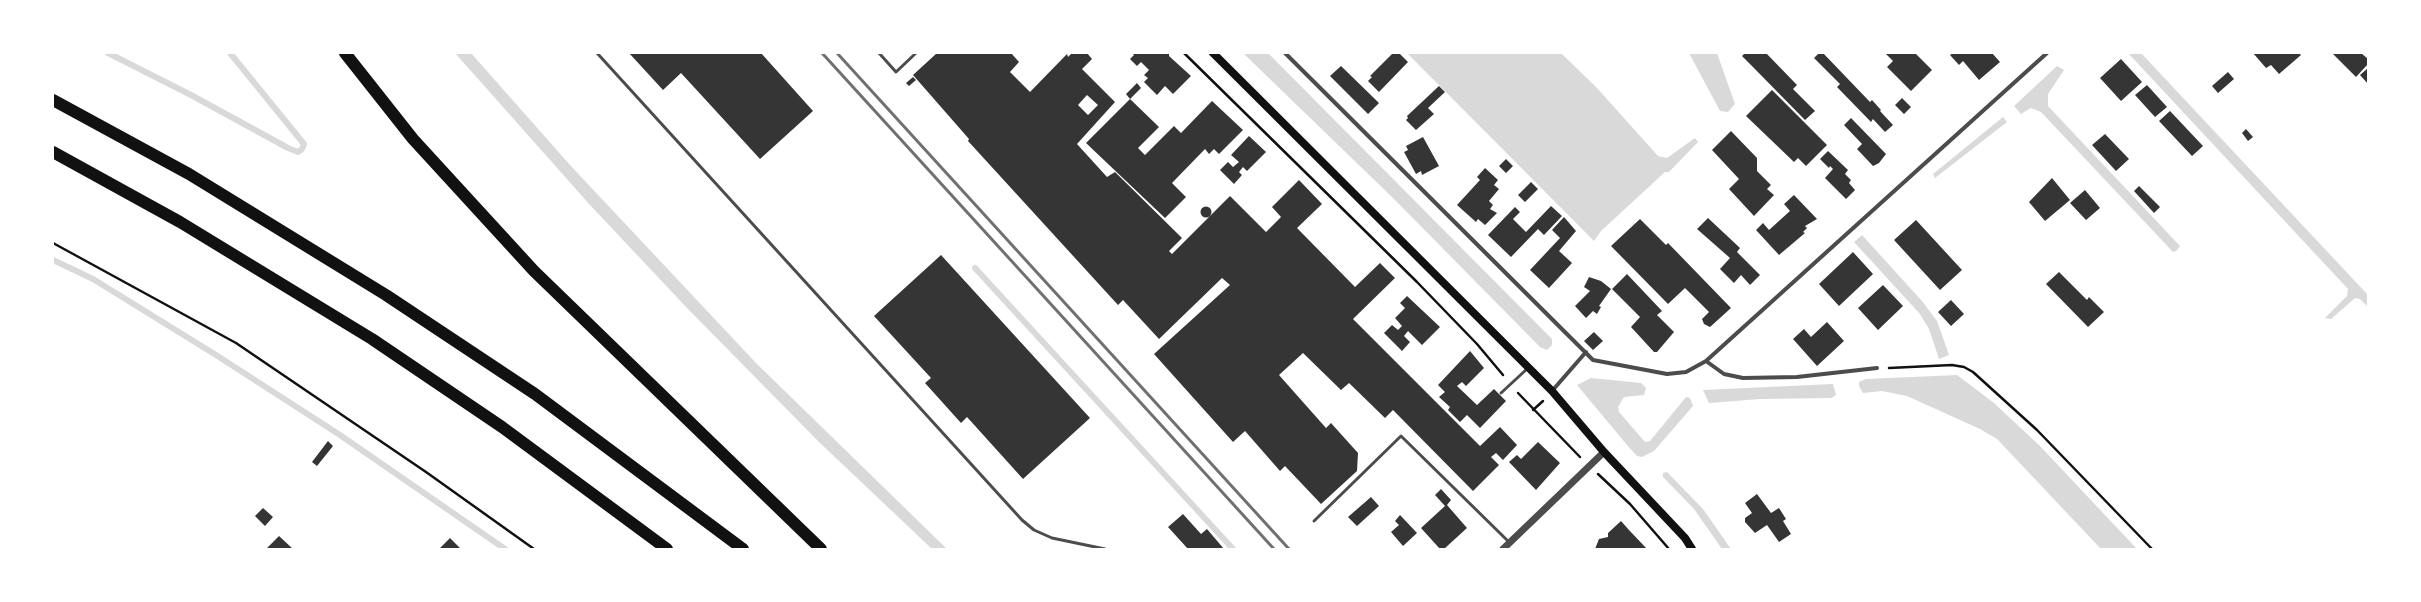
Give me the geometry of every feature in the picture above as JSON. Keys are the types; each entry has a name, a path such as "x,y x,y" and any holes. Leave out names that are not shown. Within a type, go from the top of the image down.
{"highway":[{"path":"345,53 413,139 534,271 821,549"},
{"path":"53,100 189,174 386,295 536,394 743,549"},
{"path":"53,152 180,222 372,339 502,427 667,549"}],"main road":[{"path":"1213,53 1529,367 1552,391 1604,452 1685,538 1692,549"}],"street":[{"path":"1285,53 1593,360 1667,374 1686,372 1706,361 2047,53"},
{"path":"1552,391 1586,352"},
{"path":"1706,361 1724,374 1743,378 1798,377 1877,368"},
{"path":"1503,549 1604,452"}],"lane":[{"path":"597,53 1022,520 1034,530 1052,538 1105,549"},
{"path":"879,53 896,72 916,53"},
{"path":"1501,393 1529,367"},
{"path":"1314,521 1401,436 1510,543"}],"path":[{"path":"1184,53 1417,282 1476,344 1533,410 1589,466 1630,504 1669,549"},
{"path":"53,243 236,343 426,472 534,549"},
{"path":"1877,368 1952,365 1964,367 1973,372 2037,430 2152,549"}],"shaded area":[{"path":"455,53 471,53 570,165 756,363 947,549 932,549 819,442 687,308 590,205"},
{"path":"1243,53 1268,53 1552,339 1552,345 1547,350 1540,347 1394,199"},
{"path":"1407,53 1561,53 1597,88 1658,156 1667,158 1695,138 1698,142 1669,172 1665,172 1601,231 1594,241"},
{"path":"1689,53 1717,53 1735,104 1728,112 1720,111"},
{"path":"2128,53 2141,53 2368,295 2368,307 2360,299 2355,298 2331,319 2325,318 2347,296 2348,289"},
{"path":"2057,66 2064,70 2048,94 2048,106 2180,246 2176,251 2173,252 2041,112 2031,108 2021,114 2014,106"},
{"path":"2003,117 2007,122 1935,178 1933,174"},
{"path":"1862,235 1922,301 1937,321 1949,355 1939,359 1929,329 1920,314 1854,242"},
{"path":"1957,375 1994,403 2040,446 2137,549 2101,549 1997,439 1980,429 1907,396 1882,391 1863,393 1859,386 1859,382 1866,379"},
{"path":"1591,378 1641,383 1646,388 1644,395 1624,397 1618,407 1619,412 1645,442 1650,441 1686,397 1690,398 1693,406 1654,451 1642,457 1637,456 1577,385"},
{"path":"1833,384 1836,395 1831,398 1760,399 1709,403 1703,390"},
{"path":"1667,472 1703,509 1731,549 1722,549 1694,509 1663,477 1663,473"}],"building":[{"path":"629,53 761,53 813,111 760,159 681,73 663,90"},
{"path":"937,53 1011,53 1019,62 1010,72 1030,92 1067,54 1068,57 1072,53 1087,53 1092,59 1082,69 1115,102 1077,144 1107,177 1115,172 1182,238 1169,251 1172,254 1230,196 1266,232 1281,217 1272,207 1299,180 1322,204 1297,228 1355,287 1380,263 1395,278 1353,319 1480,446 1500,427 1517,445 1503,460 1496,453 1491,457 1499,465 1473,491 1393,410 1385,418 1349,383 1341,390 1303,353 1279,375 1326,428 1331,423 1358,453 1357,471 1321,504 1285,466 1280,471 1245,431 1233,442 1154,354 1230,285 1222,278 1159,339 1123,300 1118,305 968,141 969,139 913,75","holes":["1087,95 1098,105 1088,115 1078,105"]},
{"path":"1132,53 1169,53 1169,56 1191,76 1173,94 1165,86 1157,95 1144,82 1148,78 1144,75 1149,70 1141,62 1137,66 1130,59 1134,55"},
{"path":"1393,53 1399,53 1408,62 1379,92 1368,81 1372,77 1370,76"},
{"path":"1745,53 1766,53 1797,85 1793,89 1815,111 1805,120 1742,56"},
{"path":"1819,53 1823,53 1870,102 1872,100 1893,125 1885,132 1873,119 1871,122 1837,87 1840,84 1814,58"},
{"path":"1885,53 1915,53 1932,70 1911,91 1887,67 1893,61"},
{"path":"1953,53 1992,53 2000,62 1979,80 1963,61 1959,65 1950,55"},
{"path":"2253,53 2299,53 2301,55 2279,74 2271,65 2266,68"},
{"path":"2332,53 2361,53 2368,59 2368,64 2356,77"},
{"path":"2121,59 2142,82 2121,101 2100,78"},
{"path":"1341,66 1379,103 1368,114 1330,76"},
{"path":"2368,68 2368,84 2360,75"},
{"path":"2228,72 2234,79 2218,93 2212,86"},
{"path":"913,77 916,80 909,86 906,83"},
{"path":"1137,83 1141,88 1130,99 1126,94"},
{"path":"2147,85 2167,107 2155,117 2135,95"},
{"path":"1439,86 1445,92 1428,108 1434,114 1416,130 1406,120 1408,118 1407,116"},
{"path":"1772,90 1827,145 1806,166 1798,158 1794,162 1746,116"},
{"path":"1902,98 1911,107 1904,114 1895,105"},
{"path":"1130,99 1159,127 1138,148 1145,155 1174,126 1181,133 1212,101 1243,130 1219,154 1214,149 1209,154 1205,149 1172,183 1186,197 1165,218 1086,143"},
{"path":"2170,111 2203,146 2192,156 2159,121"},
{"path":"1851,118 1886,154 1879,163 1873,166 1857,149 1862,144 1844,125"},
{"path":"2246,129 2253,137 2248,141 2242,133"},
{"path":"1731,131 1757,158 1757,171 1771,185 1767,189 1774,195 1754,216 1729,189 1739,179 1712,150"},
{"path":"2105,134 2129,159 2116,171 2092,145"},
{"path":"1249,136 1266,152 1247,171 1243,167 1239,172 1242,175 1234,184 1220,170 1228,162 1233,167 1239,162 1231,155"},
{"path":"1423,137 1439,166 1422,175 1421,171 1416,174 1404,152 1408,150 1406,146"},
{"path":"1828,151 1848,170 1845,174 1851,180 1849,183 1855,190 1846,199 1825,178 1833,169 1830,166 1829,168 1820,159"},
{"path":"1506,159 1513,166 1506,173 1499,166"},
{"path":"1485,168 1498,180 1494,185 1499,189 1489,201 1493,205 1490,209 1497,213 1485,225 1478,219 1476,222 1457,205 1480,180 1477,177"},
{"path":"2052,178 2070,200 2045,221 2029,202"},
{"path":"1531,182 1538,189 1525,202 1518,195"},
{"path":"2139,186 2160,207 2154,213 2134,191"},
{"path":"2085,190 2100,208 2086,220 2070,203"},
{"path":"1794,195 1817,219 1805,226 1807,228 1803,232 1805,233 1779,255 1756,230 1763,223 1769,230 1790,211 1784,204"},
{"path":"1551,206 1562,216 1544,235 1538,229 1511,257 1488,235 1515,207 1520,212 1513,219 1526,232"},
{"path":"1204,207 1208,207 1210,208 1210,216 1204,217 1201,214 1201,210"},
{"path":"1564,217 1576,231 1559,251 1572,263 1549,288 1530,270 1560,238 1552,230"},
{"path":"1708,218 1740,248 1737,252 1760,275 1750,285 1741,275 1734,283 1720,269 1730,258 1697,229"},
{"path":"1640,219 1666,245 1668,243 1731,308 1710,327 1704,324 1702,319 1709,312 1685,288 1668,304 1611,246"},
{"path":"1916,220 1962,270 1940,290 1894,240"},
{"path":"1853,252 1873,274 1839,306 1819,284"},
{"path":"941,255 1090,418 1023,479 967,417 961,423 925,383 931,378 874,316"},
{"path":"2059,272 2087,300 2089,297 2104,312 2088,327 2046,284"},
{"path":"1627,274 1662,311 1657,315 1674,332 1657,352 1654,352 1631,327 1640,317 1612,289"},
{"path":"1589,277 1601,281 1611,289 1599,306 1601,307 1597,314 1593,311 1586,318 1575,306 1590,291 1584,287"},
{"path":"1883,285 1903,306 1878,330 1858,308"},
{"path":"1407,296 1440,327 1422,345 1408,331 1404,336 1410,342 1402,351 1384,333 1392,325 1398,330 1402,326 1395,318 1405,308 1400,303"},
{"path":"1951,300 1964,314 1951,326 1938,312"},
{"path":"1827,322 1844,341 1817,366 1793,339 1804,329 1811,337"},
{"path":"1594,332 1603,341 1593,350 1584,341"},
{"path":"1470,351 1484,368 1466,386 1462,382 1457,386 1477,405 1494,389 1506,401 1480,428 1467,415 1460,422 1448,410 1450,407 1439,397 1445,392 1438,385"},
{"path":"328,441 333,446 317,466 312,462"},
{"path":"1538,442 1560,463 1536,490 1509,462 1517,455 1521,459"},
{"path":"1441,489 1451,500 1447,505 1467,528 1444,549 1440,549 1421,528 1445,506 1435,495"},
{"path":"1757,494 1771,513 1779,508 1786,519 1783,521 1791,534 1779,542 1767,525 1755,533 1745,522 1745,518 1752,513 1745,503"},
{"path":"1371,497 1379,506 1357,526 1348,517"},
{"path":"263,508 273,517 265,526 255,516"},
{"path":"1183,514 1201,534 1207,529 1224,549 1188,549 1168,527"},
{"path":"1400,515 1417,533 1403,546 1391,532 1399,525 1395,521"},
{"path":"1621,521 1647,549 1595,549 1599,539 1608,537 1608,533"},
{"path":"279,536 293,549 266,549"},
{"path":"450,538 461,549 439,549"}],"waterway":[{"path":"108,53 298,152 302,149 304,144 230,53"},
{"path":"53,260 93,279 216,355 340,435 505,549"},
{"path":"975,268 1233,549"}],"railway":[{"path":"822,53 1274,549"},
{"path":"837,53 1289,549"}]}
